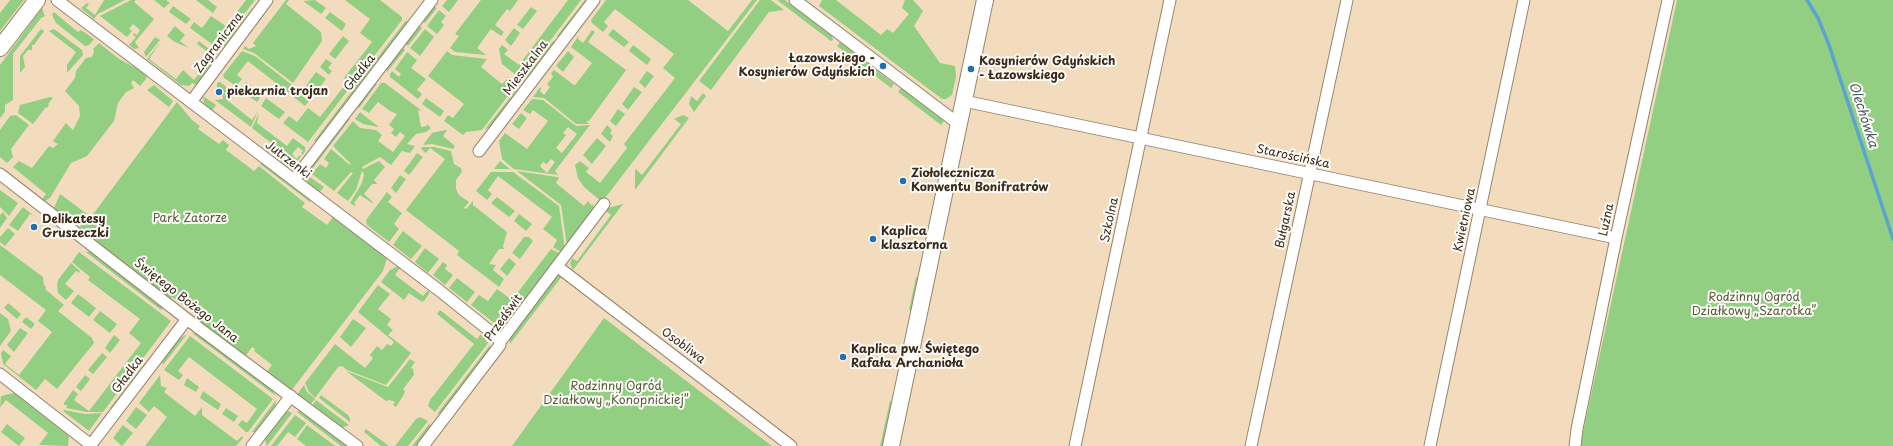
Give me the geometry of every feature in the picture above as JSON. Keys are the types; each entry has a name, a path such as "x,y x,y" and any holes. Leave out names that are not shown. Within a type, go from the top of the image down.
{"street":[{"path":"0,48 37,0"},
{"name":"Jutrzenki","path":"57,0 440,291 496,336 500,342"},
{"name":"Zagraniczna","path":"191,102 267,0"},
{"name":"Gładka","path":"294,180 432,0"},
{"name":"Mieszkalna","path":"479,151 594,0"},
{"path":"795,0 960,125"},
{"path":"891,446 960,125 985,0"},
{"name":"Szkolna","path":"1075,446 1170,0"},
{"name":"Bułgarska","path":"1251,446 1347,0"},
{"name":"Kwietniowa","path":"1430,446 1524,0"},
{"name":"Luźna","path":"1575,446 1577,429 1616,238 1668,0"},
{"name":"Starościńska","path":"964,101 1616,238"},
{"name":"Świętego Bożego Jana","path":"0,174 187,319 357,446"},
{"name":"Przedświt","path":"423,446 500,346 500,342 604,204"},
{"name":"Osobliwa","path":"558,267 791,446"},
{"name":"Gładka","path":"91,445 187,319"},
{"path":"0,374 91,445"},
{"path":"252,446 291,396"}],"green space":[{"path":"10,0 24,0 0,31 0,13"},
{"path":"104,0 125,0 98,14 94,19 81,8 87,3 89,4 86,8 95,15"},
{"path":"131,0 136,0 134,2 154,19 135,42 139,48 134,49 129,45 136,37 133,35 134,33 137,35 140,30 133,24 129,29 132,31 127,37 100,16"},
{"path":"154,0 166,0 170,3 164,8"},
{"path":"196,0 208,0 217,7 213,13"},
{"path":"246,0 255,0 219,47 216,47 190,28 194,22 202,28 211,16 226,26"},
{"path":"259,0 263,0 227,46 223,46"},
{"path":"286,0 289,0 286,4 321,32 322,41 293,83 254,53 243,49 245,46 249,49 256,46 253,43"},
{"path":"315,0 326,8 321,14 303,1"},
{"path":"345,0 380,0 402,17 402,20 308,142 283,123 289,116 297,122 308,108 320,117 348,81 344,78 372,42 360,33 370,19"},
{"path":"447,0 458,0 449,12 442,6"},
{"path":"481,0 518,0 510,11 507,9 495,25 504,32 501,36 491,29 477,48 486,55 455,52 450,48 459,36 455,34"},
{"path":"568,0 581,0 522,78 502,64 499,49 502,45 508,50 504,54 519,65"},
{"path":"585,0 589,0 560,38 557,36"},
{"path":"606,0 688,0 728,31 752,0 757,0 602,202 584,187 578,178 575,165 580,161 589,168 586,172 600,183 627,148 624,144 675,78 663,68 674,54 615,9 604,22 608,26 603,32 592,23 591,20"},
{"path":"760,0 771,0 784,10 769,12 711,90 699,81"},
{"path":"777,0 785,0 832,36 833,40 831,41"},
{"path":"822,0 836,0 881,35 887,29 893,33 909,14 902,8 905,0 913,0 923,11 914,26 940,63 955,66 956,77 952,95 946,99 942,99 819,6"},
{"name":"Rodzinny Ogród Działkowy „Szarotka”","path":"1677,0 1893,0 1893,446 1580,446"},
{"path":"173,6 191,19 186,24 169,12"},
{"path":"433,6 437,8 425,23 422,21"},
{"path":"531,7 537,11 523,29 517,25"},
{"path":"42,8 45,16 41,18 13,54 13,100 5,105 5,112 0,118 0,65"},
{"path":"439,10 446,16 441,22 444,25 437,34 427,26"},
{"path":"54,12 78,32 81,30 94,39 89,45 85,46 56,23 52,15"},
{"path":"330,12 346,24 342,31 325,18"},
{"path":"407,19 406,26 318,141 314,141"},
{"path":"418,25 422,28 408,46 404,43"},
{"path":"175,26 185,35 180,41 189,48 175,42 167,36"},
{"path":"514,28 520,33 511,46 505,40"},
{"path":"41,29 44,31 34,45 32,45 32,50 28,50 23,56 25,67 20,73 20,56"},
{"path":"54,29 82,50 83,55 67,73 67,65 76,52 49,31"},
{"path":"425,29 434,37 420,56 410,48"},
{"path":"613,29 629,42 624,47 608,35"},
{"path":"592,30 595,32 588,42 626,70 589,121 586,121 589,124 576,124 544,98 533,97 540,87 540,91 544,95 550,87 547,84 553,77 551,73 554,70 574,85 576,84 592,63 571,47 579,35 578,39 583,43"},
{"path":"343,36 349,41 335,59 329,54"},
{"path":"155,37 160,40 146,57 144,52"},
{"path":"161,41 149,59 176,79 183,70 194,80 213,56 197,44 199,41 213,52 215,62 197,85 192,83 189,86 181,85 147,59"},
{"path":"553,41 556,44 531,77 526,77"},
{"path":"840,42 894,84 891,88 837,46"},
{"path":"99,43 119,59 147,74 146,79 140,86 133,80 131,83 134,88 126,92 118,103 114,121 87,156 71,163 50,198 43,202 41,201 46,194 13,167 19,161 32,168 49,146 53,148 58,144 53,141 66,123 73,130 80,116 79,106 65,91 75,78 76,71 86,58 92,57 94,52 93,49"},
{"path":"633,45 651,59 647,65 629,51"},
{"path":"402,47 405,50 387,72 387,66"},
{"path":"242,51 255,56 297,89 296,91 309,101 305,106 248,61 237,75 242,79 236,86 224,78 223,75"},
{"path":"447,51 452,55 487,59 481,67 502,84 509,77 517,84 482,130 466,132 463,135 444,121 448,115 453,118 464,104 428,76"},
{"path":"568,51 574,57 563,72 556,66"},
{"path":"407,52 417,60 411,68 426,79 417,90 422,94 418,99 390,77 392,71 399,77 401,74 395,69"},
{"path":"326,59 332,63 328,68 332,71 329,75 320,67"},
{"path":"647,71 654,76 645,88 639,82"},
{"path":"316,72 326,79 312,97 303,90"},
{"path":"220,82 229,89 230,95 227,100 252,120 258,111 251,127 215,100 223,99 222,89 217,89 217,83"},
{"path":"246,82 262,95 257,102 240,90"},
{"path":"381,83 385,83 422,111 418,110 421,127 427,126 427,124 431,128 426,132 416,134 407,144 415,146 410,153 402,151 391,165 380,157 362,167 363,169 379,161 385,167 374,180 377,184 372,184 364,194 373,202 372,203 360,195 354,203 356,205 355,206 350,203 362,183 364,175 362,171 356,190 348,201 337,193 353,173 351,172 334,191 312,174 320,164 326,168 329,163 324,159 331,149 350,165 351,164 333,146 353,121 360,128 376,130 382,135 378,141 393,152 405,136 400,132 396,137 391,133 394,129 389,125 397,114 390,111 378,102 369,113 362,109"},
{"path":"373,84 377,84 359,108 356,106"},
{"path":"154,85 173,101 169,107 147,90"},
{"path":"634,87 642,92 628,110 622,104"},
{"path":"901,88 944,121 941,125 898,92"},
{"path":"517,89 518,93 491,128 485,129"},
{"path":"703,93 706,96 694,112 689,104 691,96 697,101"},
{"path":"203,96 216,105 211,112 204,103"},
{"path":"50,97 53,98 48,104 49,105 33,124 18,113 20,105"},
{"path":"266,98 285,112 279,119 261,106"},
{"path":"426,98 444,111 440,117 422,104"},
{"path":"532,99 543,100 576,126 590,125 555,171 558,175 514,169 502,159 499,141 505,133 527,149 548,121 533,110 530,114 523,110","holes":["568,127 577,134 562,153 556,148 566,135 563,133","551,159 555,162 547,173 540,166 543,162 547,164"]},
{"name":"Park Zatorze","path":"177,102 192,120 200,126 198,129 219,144 223,140 229,145 226,150 254,171 259,166 305,203 302,207 327,225 333,217 387,258 383,271 291,391 266,373 272,365 254,351 255,349 252,347 245,357 197,320 205,309 202,307 196,315 172,297 169,300 78,229 89,216 91,217"},
{"path":"618,109 625,114 616,126 610,121"},
{"path":"360,112 379,127 363,124 355,119"},
{"path":"259,113 257,123 287,146 293,138 305,147 303,155 301,153 303,151 298,147 292,154 296,159 300,155 301,157 296,162 252,128"},
{"path":"521,113 527,118 519,129 512,124"},
{"path":"16,115 29,125 11,149 13,157 7,163 0,157 0,130 10,116"},
{"path":"683,115 689,118 635,190 635,170 636,169 642,175 681,124 674,119"},
{"path":"346,119 350,119 310,172 308,170"},
{"path":"607,125 612,130 610,133 613,136 610,142 601,134"},
{"path":"447,130 443,136 455,146 453,149 432,144 423,145 432,133"},
{"path":"597,138 606,146 592,164 583,155"},
{"path":"422,147 434,147 451,151 454,164 461,168 462,172 456,180 456,189 459,195 469,202 464,208 466,209 473,201 473,205 507,232 503,246 504,249 499,249 489,264 496,265 493,270 504,279 499,287 457,255 459,251 406,210 445,159 430,148 426,153 421,149"},
{"path":"417,153 423,157 409,175 404,171"},
{"path":"284,157 294,164 291,168 286,168 279,164"},
{"path":"500,161 510,169 494,169"},
{"path":"262,162 311,201 310,202 260,164"},
{"path":"517,171 557,177 559,178 556,183 584,206 588,201 591,205 593,204 594,211 567,246 561,205"},
{"path":"491,172 513,172 559,206 565,249 562,253 553,247 557,240 543,229 552,217 498,176 488,190 492,194 487,200 476,191"},
{"path":"400,175 406,179 396,193 391,188"},
{"path":"310,177 324,187 318,194 308,184 307,181"},
{"path":"0,190 18,203 9,216 0,207"},
{"path":"387,192 392,197 388,202 402,213 394,224 399,229 389,242 367,225 366,220"},
{"path":"60,194 87,214 79,224 77,223 74,227 53,210"},
{"path":"497,197 515,211 509,217 491,203"},
{"path":"623,204 573,270 570,264 572,258 577,261 611,215 604,209"},
{"path":"23,207 34,216 30,214 18,231 9,225"},
{"path":"3,212 7,218 0,228 0,215"},
{"path":"519,214 532,224 526,231 514,221"},
{"path":"8,228 15,234 5,246 0,242 0,237"},
{"path":"403,231 422,246 411,259 393,245"},
{"path":"524,237 529,237 533,241 520,259 512,253"},
{"path":"0,245 43,277 44,285 46,287 45,289 64,305 58,311 92,338 94,343 57,389 45,379 36,390 3,364 1,353 3,350 11,356 5,364 19,375 52,332 38,321 46,310 0,275"},
{"path":"425,248 439,259 428,273 415,262"},
{"path":"551,249 561,254 502,329 471,305 479,295 488,301 497,289 512,300"},
{"path":"91,251 164,307 161,310 86,252"},
{"path":"79,252 171,321 103,412 87,412 66,408 67,405 64,405 64,403 73,390 78,394 74,400 89,411 141,343 129,333 140,319 88,280 90,277 72,262"},
{"path":"509,258 516,264 507,276 500,269"},
{"path":"443,262 447,265 445,269 453,275 445,285 433,275"},
{"path":"71,263 80,271 79,273 76,271 65,284 74,291 66,300 58,293 57,285 58,280"},
{"path":"398,266 400,268 395,275 423,296 427,291 429,291 429,294 424,301 422,302 409,293 404,300 381,282 390,270"},
{"path":"557,275 563,275 510,344 510,340 507,338"},
{"path":"916,277 921,278 914,311 909,310"},
{"path":"457,278 475,292 467,302 449,288"},
{"path":"378,285 390,294 378,309 391,319 387,325 393,330 388,335 411,353 386,385 347,370 342,366 338,367 315,398 309,392 305,383 335,344 365,368 373,358 370,355 377,346 382,350 387,344 391,346 394,342 358,312"},
{"path":"78,294 96,308 89,317 71,303"},
{"path":"8,303 21,314 17,319 4,308"},
{"path":"440,310 477,339 481,334 488,343 435,412 428,406 430,400 474,344 437,314"},
{"path":"100,311 117,324 110,333 93,320"},
{"path":"0,313 8,319 11,331 0,346"},
{"path":"26,317 35,324 31,329 22,322"},
{"name":"Rodzinny Ogród Działkowy „Konopnickiej”","path":"604,318 744,425 772,446 512,446"},
{"path":"353,319 366,328 351,347 340,337"},
{"path":"20,328 28,333 14,352 7,345"},
{"path":"192,333 198,334 269,386 276,396"},
{"path":"187,334 163,365 162,361 179,339"},
{"path":"114,335 120,340 110,353 105,348"},
{"path":"190,336 273,399 248,432 238,425 242,420 247,423 257,409 189,357 178,371 183,375 179,380 164,370"},
{"path":"490,345 490,350 443,412 437,414"},
{"path":"102,353 107,357 93,374 88,370"},
{"path":"410,359 415,362 411,368 413,369 414,375 403,389 405,391 396,407 393,405 395,402 390,400 386,401 346,371 388,387"},
{"path":"145,363 148,365 113,411 110,408"},
{"path":"85,375 90,379 81,391 76,387"},
{"path":"160,375 161,386 167,388 164,392 195,416 202,407 202,415 237,441 242,436 243,438 236,446 145,446 167,417 154,406 149,412 139,403"},
{"path":"187,378 199,387 196,392 184,385"},
{"path":"304,385 307,392 315,399 309,406 296,396"},
{"path":"203,391 221,404 218,410 200,398"},
{"path":"14,393 69,436 68,446 39,445 48,433 6,400 0,407 1,396"},
{"path":"321,395 348,415 350,422 319,398"},
{"path":"276,400 275,408 257,432 252,432"},
{"path":"316,400 349,425 339,429 311,407"},
{"path":"890,401 895,402 885,446 880,446"},
{"path":"136,407 147,415 136,429 126,421"},
{"path":"226,408 238,416 234,422 222,414"},
{"path":"63,411 85,414 102,413 89,431"},
{"path":"288,411 292,413 267,446 264,438 284,413"},
{"path":"299,411 348,446 341,446 297,412"},
{"path":"295,415 306,423 295,437 288,432 277,446 271,446"},
{"path":"420,417 428,421 408,446 395,446 416,419"},
{"path":"430,423 430,430 418,446 412,446"},
{"path":"7,424 25,438 19,446 1,432"},
{"path":"123,425 133,433 122,446 113,438"},
{"path":"307,425 335,446 306,446 297,439"},
{"path":"366,429 389,446 381,446 364,432"}],"waterway":[{"name":"Olechówka","path":"1807,0 1818,18 1829,45 1893,239"}],"place":[{"name":"Łazowskiego - Kosynierów Gdyńskich","path":"883,66"},
{"name":"Kosynierów Gdyńskich - Łazowskiego","path":"971,69"},
{"name":"piekarnia trojan","path":"219,92"},
{"name":"Ziołolecznicza Konwentu Bonifratrów","path":"903,181"},
{"name":"Delikatesy Gruszeczki","path":"34,227"},
{"name":"Kaplica klasztorna","path":"873,239"},
{"name":"Kaplica pw. Świętego Rafała Archanioła","path":"843,357"}]}
